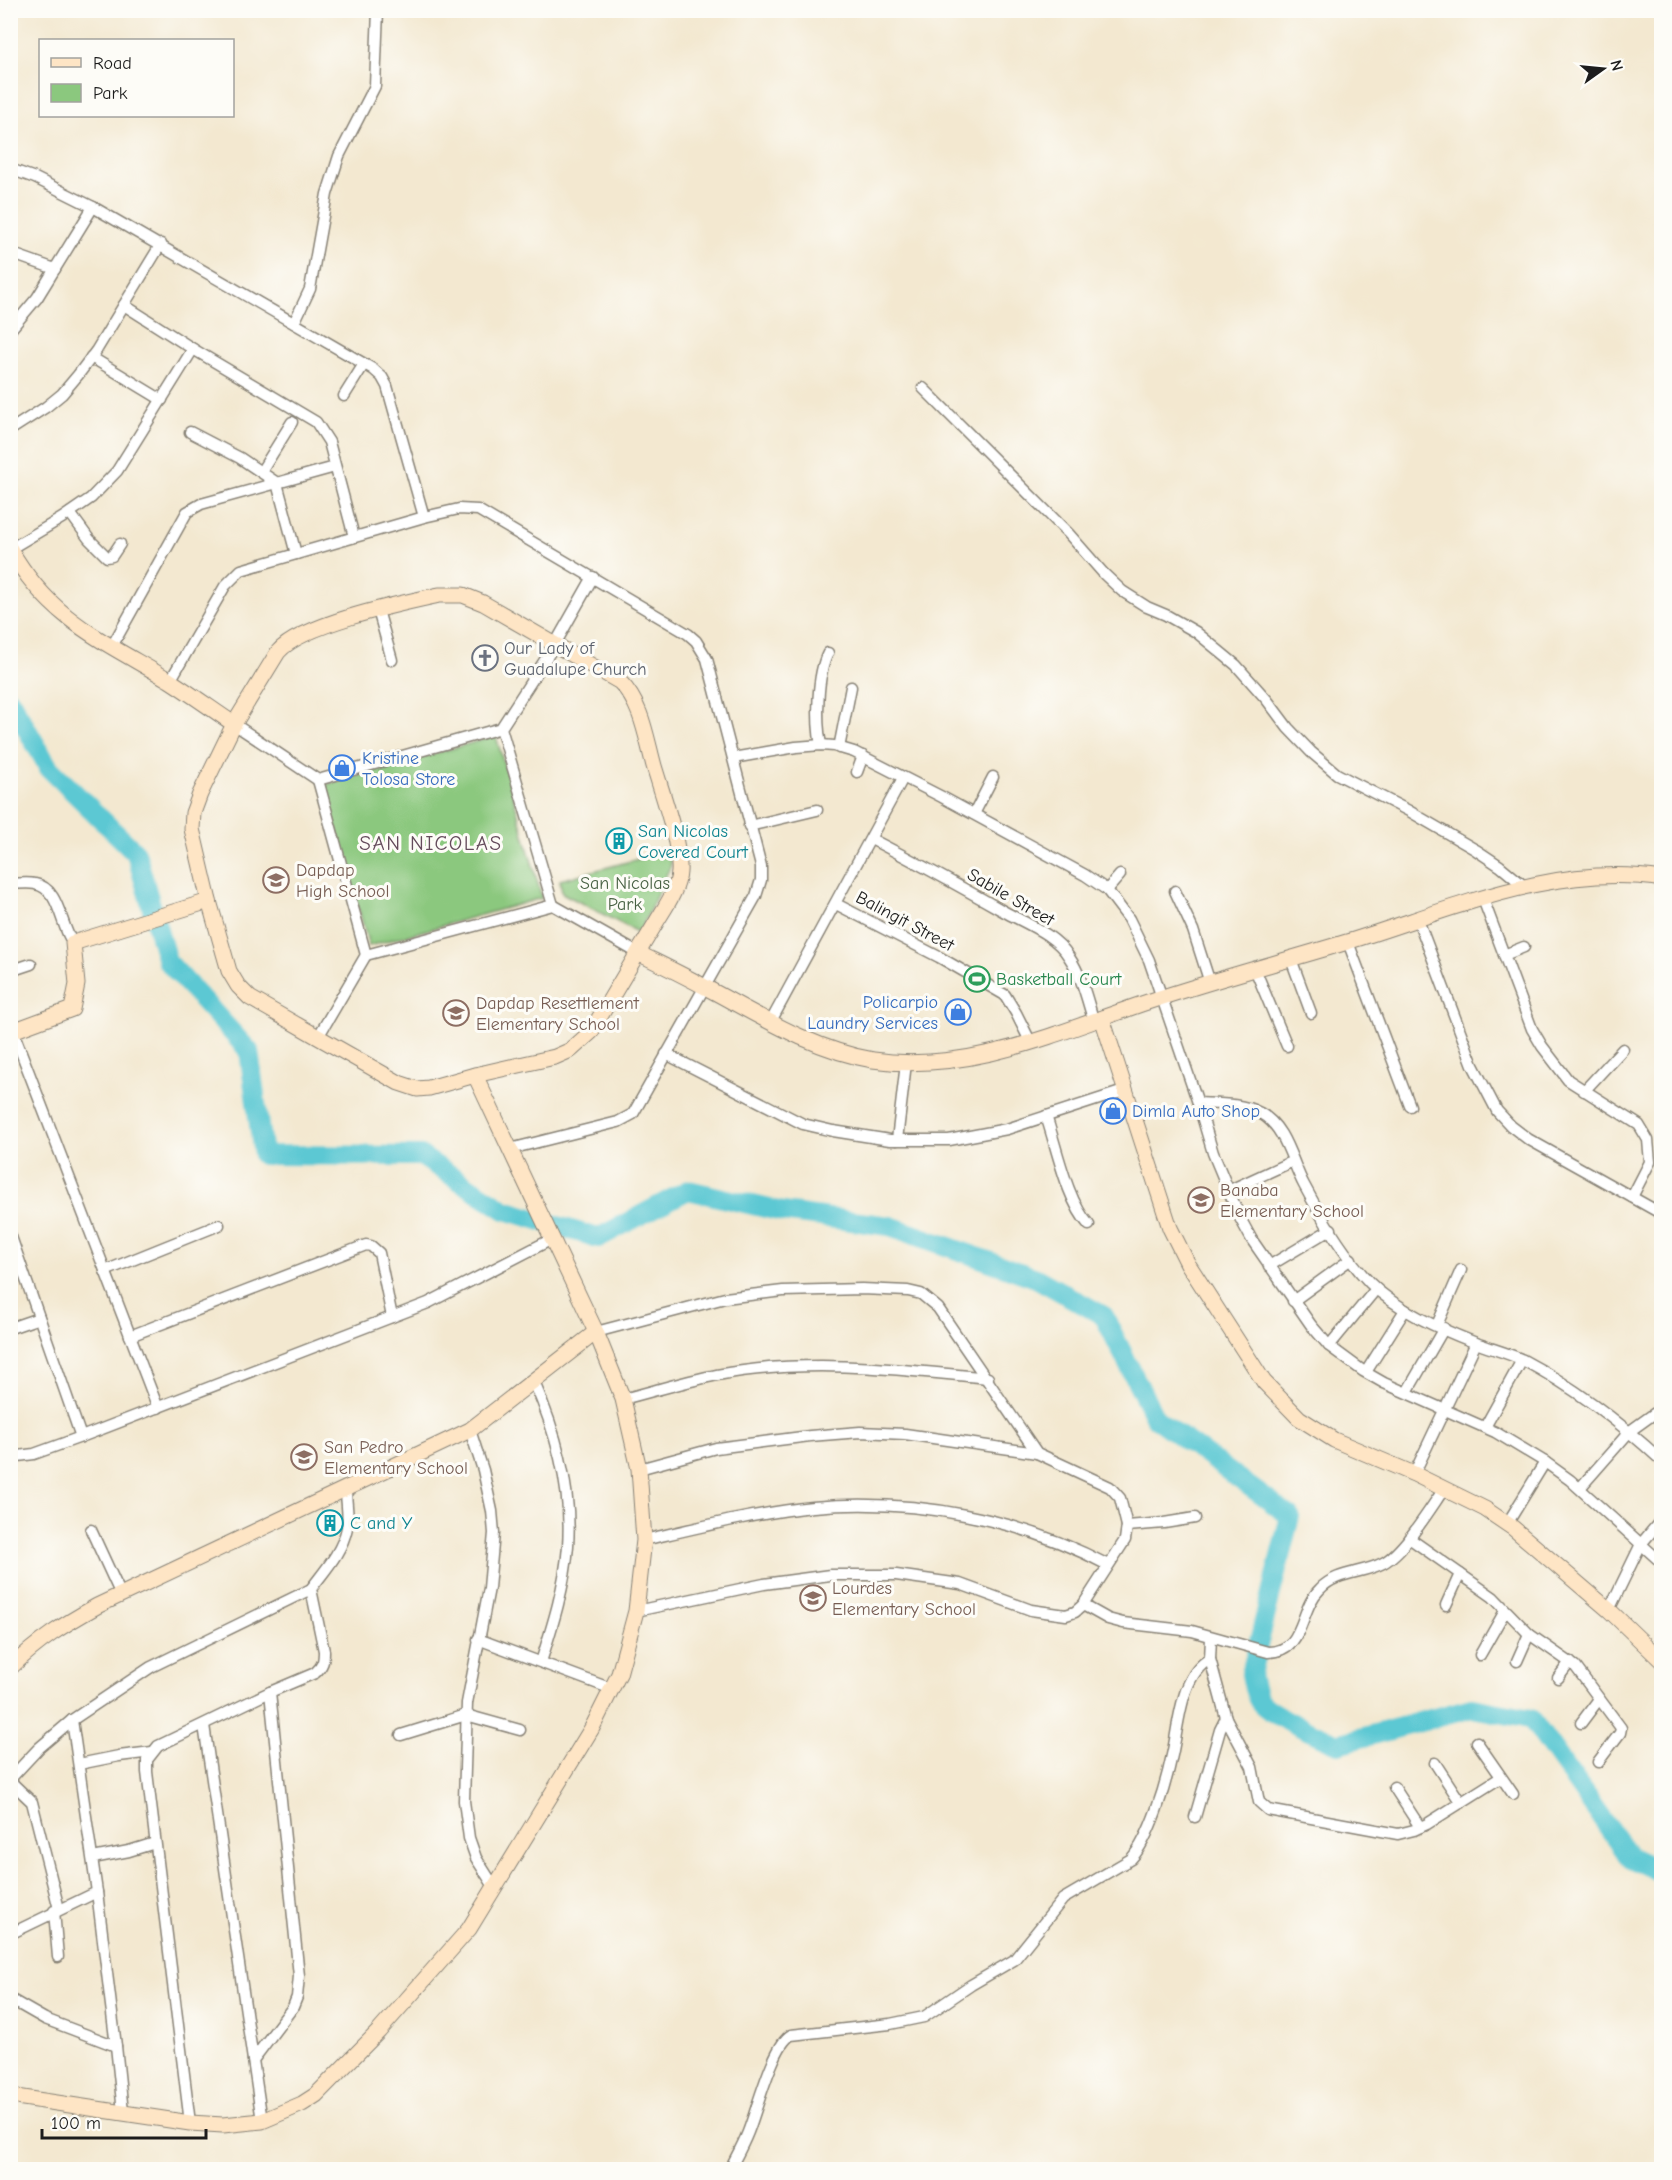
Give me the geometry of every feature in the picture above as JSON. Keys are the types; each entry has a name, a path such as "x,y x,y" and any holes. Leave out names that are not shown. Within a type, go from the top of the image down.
{"street":[{"path":"294,323 310,289 327,194 339,156 375,86 378,10"},
{"path":"10,168 36,178 161,244 364,364 382,377 387,386 424,517"},
{"path":"10,330 37,298 93,207"},
{"path":"10,430 62,394 91,357 161,244"},
{"path":"10,253 55,269"},
{"path":"124,305 316,422 329,442 354,537"},
{"path":"194,349 117,471 91,498 10,549 21,569 56,608 91,636 170,681 318,780 366,955"},
{"path":"91,357 162,400"},
{"path":"344,396 364,364"},
{"path":"923,388 1068,533 1122,591 1147,607 1196,632 1236,665 1267,700 1287,728 1328,767 1476,850 1524,886"},
{"path":"261,472 292,422"},
{"path":"190,432 277,483 296,554"},
{"path":"111,648 187,512 201,504 335,467"},
{"path":"170,681 225,586 233,577 252,566 459,509 478,510 593,577 696,641 706,659 761,866 761,879 756,896 637,1107 629,1117 618,1122 510,1149"},
{"path":"70,513 89,539 107,557 112,556 120,544"},
{"path":"318,780 501,728 554,645 593,577"},
{"path":"439,595 463,595 483,603 620,682 629,691 639,713 674,837 679,859 679,875 672,894 591,1032 570,1050 555,1057 429,1088 406,1087 250,998 238,986 229,971 192,829 193,813 200,794 234,724 278,651 285,644 320,627 378,610 439,595"},
{"path":"378,610 392,660"},
{"path":"820,745 817,714 823,662 828,653"},
{"path":"839,748 851,687"},
{"path":"501,728 553,906"},
{"path":"733,758 820,745 839,748 863,756 974,814 1085,875 1107,890 1129,919 1149,960 1213,1153 1244,1226 1311,1325 1329,1346 1366,1372 1485,1427 1545,1462 1580,1488 1662,1563"},
{"path":"857,772 863,756"},
{"path":"974,814 993,777"},
{"path":"770,1023 903,778"},
{"path":"749,826 817,810"},
{"name":"Sabile Street","path":"871,840 972,893 1058,944 1068,955 1098,1020"},
{"path":"1107,890 1120,875"},
{"path":"318,1037 366,955 553,906 770,1023 830,1048 871,1060 906,1063 951,1061 1031,1043 1163,997 1348,942 1524,886 1585,875 1640,875 1662,879"},
{"path":"10,884 34,883 44,887 57,904 66,932 73,943 76,984 72,1009 11,1030 158,1408"},
{"path":"1175,891 1193,930 1210,983"},
{"path":"1483,899 1532,1029 1542,1046 1568,1080 1639,1125 1648,1140 1650,1162 1632,1197"},
{"path":"73,943 209,901"},
{"name":"Balingit Street","path":"836,904 939,957 1005,995 1031,1043"},
{"path":"1418,920 1473,1065 1497,1111 1528,1139 1662,1214"},
{"path":"1348,942 1410,1106"},
{"path":"1504,955 1524,947"},
{"path":"1291,959 1311,1013"},
{"path":"10,971 31,964"},
{"path":"1256,969 1287,1046"},
{"path":"1098,1020 1170,1228 1188,1264 1264,1382 1299,1418 1334,1440 1414,1474 1485,1509 1507,1524 1609,1610 1662,1661"},
{"path":"1584,1091 1623,1049"},
{"path":"666,1054 803,1124 833,1131 897,1140 949,1140 1008,1129 1124,1091"},
{"path":"897,1140 906,1063"},
{"path":"10,2096 190,2123 223,2125 262,2121 302,2104 316,2095 379,2031 469,1929 592,1728 619,1674 636,1611 644,1540 639,1469 624,1399 596,1332 475,1075"},
{"path":"1198,1103 1233,1105 1260,1113 1277,1127 1303,1183 1331,1229 1351,1259 1376,1288 1405,1310 1476,1343 1498,1349 1522,1360 1565,1384 1630,1431 1662,1461"},
{"path":"1046,1116 1071,1194 1078,1211 1089,1225"},
{"path":"1228,1191 1293,1161"},
{"path":"105,1271 219,1225"},
{"path":"1269,1266 1331,1229"},
{"path":"10,1233 15,1259 39,1318 81,1437"},
{"path":"10,1457 34,1454 81,1437 428,1303 550,1234"},
{"path":"130,1336 366,1245 376,1248 379,1253 392,1317"},
{"path":"1293,1301 1351,1259"},
{"path":"1407,1392 1441,1327 1461,1270"},
{"path":"1329,1346 1376,1288"},
{"path":"10,1668 53,1631 121,1595 470,1430 596,1332 725,1298 783,1292 862,1289 908,1291 921,1294 938,1308 1037,1453"},
{"path":"1366,1372 1405,1310"},
{"path":"10,1328 39,1318"},
{"path":"1414,1474 1447,1409 1476,1343"},
{"path":"1485,1427 1522,1360"},
{"path":"624,1399 716,1375 816,1366 875,1366 987,1378"},
{"path":"534,1382 549,1414 557,1447 567,1507 568,1546 557,1609 541,1662"},
{"path":"1580,1488 1630,1431 1662,1408"},
{"path":"470,1430 483,1470 492,1511 494,1533 489,1588 466,1715 465,1821 476,1858 495,1888"},
{"path":"636,1611 764,1584 841,1575 896,1575 960,1584 1031,1610 1066,1615 1075,1612 1083,1605 1125,1540 1127,1526 1120,1498 1110,1487 1037,1453 905,1434 860,1432 716,1448 639,1469"},
{"path":"1507,1524 1545,1462"},
{"path":"1083,1605 1116,1621 1192,1631 1268,1652 1284,1649 1294,1642 1314,1596 1326,1583 1340,1575 1383,1563 1391,1558 1444,1489"},
{"path":"58,1957 56,1910 32,1802 10,1780 39,1748 72,1720 151,1666 311,1589 338,1551 343,1539 347,1526 346,1490"},
{"path":"644,1540 741,1517 814,1507 880,1505 974,1517 1013,1526 1070,1546 1108,1565"},
{"path":"1127,1526 1195,1518"},
{"path":"1609,1610 1641,1544 1662,1519"},
{"path":"91,1530 121,1595"},
{"path":"1408,1538 1493,1597 1529,1634 1575,1666 1621,1728 1620,1733 1598,1762"},
{"path":"1446,1605 1460,1574"},
{"path":"190,2123 155,1843 147,1760 158,1746 321,1668 324,1651 311,1589"},
{"path":"1480,1655 1505,1611"},
{"path":"1517,1662 1529,1634"},
{"path":"1211,1638 1210,1659 1226,1718 1252,1767 1259,1802 1268,1810 1398,1834 1420,1827 1500,1778"},
{"path":"478,1639 612,1689"},
{"path":"730,2169 748,2134 774,2059 786,2038 791,2035 890,2024 924,2017 971,1984 1014,1960 1063,1899 1131,1859 1148,1833 1172,1758 1183,1697 1202,1663 1210,1659"},
{"path":"1558,1678 1569,1662"},
{"path":"253,2060 293,2007 297,1997 299,1976 270,1692"},
{"path":"1581,1723 1599,1699"},
{"path":"401,1736 466,1715 520,1730"},
{"path":"1195,1817 1220,1730 1226,1718"},
{"path":"72,1720 98,1892 123,2112"},
{"path":"204,1725 262,2121"},
{"path":"1477,1742 1513,1794"},
{"path":"79,1764 152,1752"},
{"path":"1435,1762 1461,1803"},
{"path":"1394,1787 1420,1827"},
{"path":"93,1858 155,1843"},
{"path":"10,1934 56,1910 98,1892"},
{"path":"10,1999 45,2019 116,2046"}],"green space":[{"path":"496,736 542,898 369,946 324,785"},
{"name":"San Nicolas Park","path":"668,851 671,865 639,933 562,893 560,880"}],"waterway":[{"path":"10,700 49,768 136,853 167,961 249,1051 263,1155 421,1156 505,1210 598,1238 688,1190 783,1212 890,1226 1036,1278 1104,1316 1155,1418 1290,1516 1251,1674 1256,1695 1265,1707 1284,1719 1338,1744 1472,1708 1531,1719 1630,1858 1662,1873"}],"place":[{"name":"Our Lady of Guadalupe Church","path":"485,658"},
{"name":"Kristine Tolosa Store","path":"342,768"},
{"name":"San Nicolas Covered Court","path":"619,841"},
{"name":"Dapdap High School","path":"276,880"},
{"name":"Basketball Court","path":"977,979"},
{"name":"Policarpio Laundry Services","path":"958,1012"},
{"name":"Dapdap Resettlement Elementary School","path":"456,1013"},
{"name":"Dimla Auto Shop","path":"1113,1111"},
{"name":"Banaba Elementary School","path":"1201,1200"},
{"name":"San Pedro Elementary School","path":"304,1457"},
{"name":"C and Y","path":"330,1523"},
{"name":"Lourdes Elementary School","path":"813,1598"}],"district":[{"name":"SAN NICOLAS","path":"431,843"}]}
